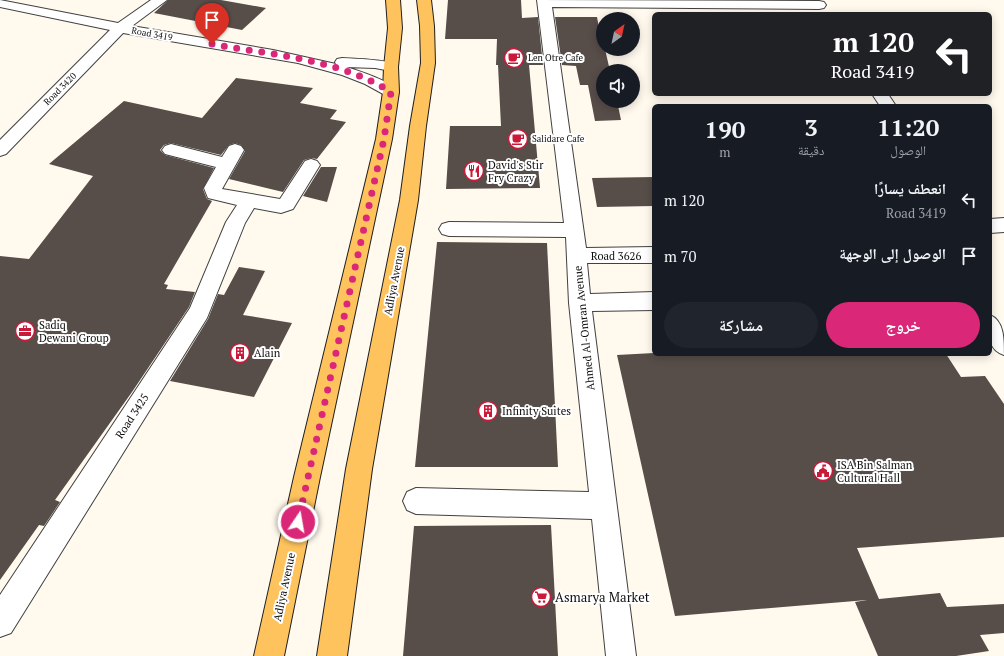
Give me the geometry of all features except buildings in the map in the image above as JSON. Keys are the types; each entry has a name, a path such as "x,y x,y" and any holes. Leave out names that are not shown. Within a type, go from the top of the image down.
{"main road":[{"name":"Adliya Avenue","path":"332,656 359,469 409,200 405,108 391,67 395,28 394,0"},
{"name":"Adliya Avenue","path":"269,656 309,470 384,139 405,108 428,63 427,26 424,0"}],"street":[{"name":"Road 3420","path":"0,150 120,28 160,0"},
{"path":"544,2 820,6"},
{"name":"Ahmed Al-Omran Avenue","path":"544,2 575,230 580,303 621,656"},
{"name":"Road 3419","path":"0,3 120,28 305,60 350,72 379,84 405,108"},
{"name":"Road 3419","path":"305,60 358,62 391,67"},
{"path":"171,150 231,157 213,188 213,193 278,206 286,204 311,165"},
{"name":"Road 3425","path":"0,622 199,312 236,222 249,201"},
{"path":"992,226 1004,225"},
{"path":"449,229 575,230"},
{"name":"Road 3626","path":"577,256 652,255"},
{"path":"580,303 652,301"},
{"path":"992,327 1004,345"},
{"path":"416,501 604,506"}],"place":[{"name":"Len Otre Cafe","path":"514,58"},
{"name":"Salidare Cafe","path":"518,139"},
{"name":"David's Stir Fry Crazy","path":"474,171"},
{"name":"Sadiq Dewani Group","path":"25,331"},
{"name":"Alain","path":"240,353"},
{"name":"Infinity Suites","path":"488,411"},
{"name":"ISA Bin Salman Cultural Hall","path":"823,471"},
{"name":"Asmarya Market","path":"541,597"}],"route":[{"path":"212,44 305,60 335,67 379,84 391,92 384,139 298,522"}]}
